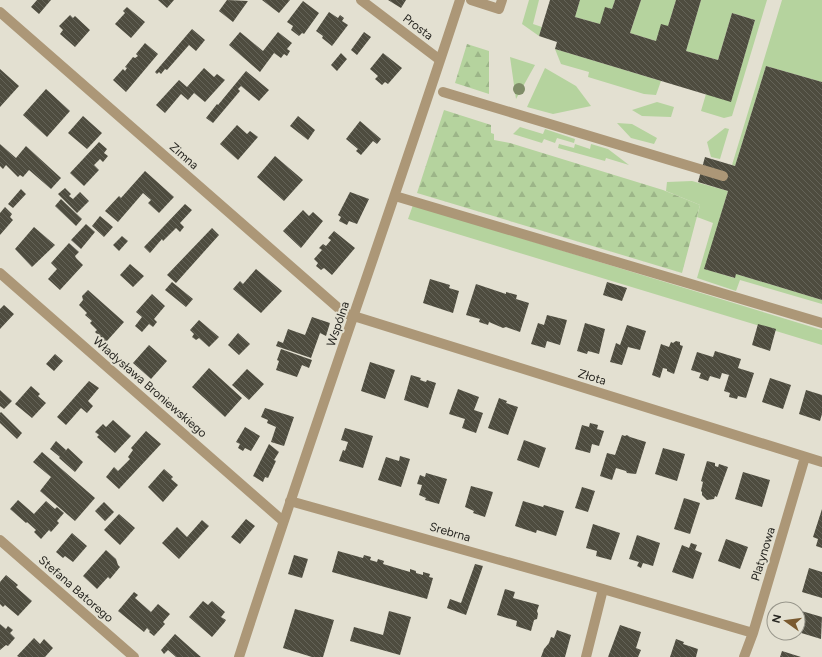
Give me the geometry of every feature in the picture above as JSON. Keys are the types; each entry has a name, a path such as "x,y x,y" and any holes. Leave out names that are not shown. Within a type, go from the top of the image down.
{"street":[{"name":"Prosta","path":"361,0 440,60"},
{"name":"Wspólna","path":"239,657 283,521 395,196 460,0"},
{"path":"470,0 501,4"},
{"name":"Zimna","path":"0,12 322,295 344,313 354,316"},
{"path":"443,92 723,176"},
{"path":"395,196 822,322"},
{"name":"Władysława Broniewskiego","path":"0,273 283,521"},
{"name":"Złota","path":"354,316 822,462"},
{"name":"Platynowa","path":"744,657 753,633 805,457"},
{"name":"Srebrna","path":"290,501 753,633"},
{"name":"Stefana Batorego","path":"0,540 134,657"},
{"path":"586,657 603,589"}],"green space":[{"path":"529,0 539,0 533,24 542,27 539,36 522,24"},
{"path":"580,0 615,0 612,9 600,24 575,17"},
{"path":"641,0 676,0 668,26 656,41 630,33"},
{"path":"701,0 767,0 732,116 724,118 701,111 706,94 731,101 755,20 732,13 718,60 686,51"},
{"path":"782,0 822,0 822,82 766,66 735,166 732,165"},
{"path":"467,44 489,51 489,94 455,83"},
{"path":"555,49 661,81 656,95 644,94 588,77 589,72 561,64"},
{"path":"510,57 535,65 516,99"},
{"path":"545,68 576,86 591,106 553,114 527,107"},
{"path":"657,102 674,107 671,117 642,116 632,110"},
{"path":"444,110 491,125 491,133 494,134 494,140 510,143 663,190 700,205 682,273 417,193"},
{"path":"617,123 632,124 657,138 654,144 631,138"},
{"path":"520,127 543,134 545,129 575,139 574,143 557,138 555,143 544,139 542,143 513,134"},
{"path":"725,128 729,129 720,159 711,157 707,142"},
{"path":"559,144 574,148 575,144 590,149 591,144 608,149 629,165 606,158 605,161 558,148"},
{"path":"692,181 728,191 705,269 734,278 736,274 822,300 822,304 740,280 736,291 697,278 713,223 697,217 700,205 666,191 667,182"},
{"path":"413,205 822,330 822,345 408,219"}],"building":[{"path":"37,0 51,0 39,14 31,7"},
{"path":"158,0 174,0 167,8"},
{"path":"227,0 248,1 233,22 219,11"},
{"path":"262,0 290,0 279,13"},
{"path":"388,0 406,0 401,8"},
{"path":"550,0 580,0 575,17 600,24 605,7 612,9 615,0 641,0 630,33 656,41 661,24 668,26 676,0 701,0 686,51 718,60 732,13 755,20 731,102 555,49 557,42 539,36"},
{"path":"303,1 319,13 304,34 302,33 299,36 291,30 293,26 287,22"},
{"path":"127,7 145,22 131,38 115,24 125,13 123,11"},
{"path":"329,12 338,18 340,15 344,18 342,21 348,25 332,46 316,31"},
{"path":"70,15 73,18 75,16 90,30 75,47 60,34 63,30 59,26"},
{"path":"192,29 205,40 196,51 189,45 167,70 165,69 161,74 159,72 157,74 155,72"},
{"path":"240,32 263,51 278,32 292,43 287,49 290,51 287,56 284,54 281,58 274,53 260,72 229,45"},
{"path":"364,32 371,37 357,55 351,50"},
{"path":"145,43 158,54 126,92 113,80 123,69 125,71 127,68 125,67 133,57 135,58 138,56 136,54"},
{"path":"341,53 347,59 337,71 331,65"},
{"path":"383,53 402,68 388,84 385,82 382,85 375,79 378,76 370,69"},
{"path":"766,66 822,82 822,300 736,274 735,278 704,269 728,191 698,182 705,157 735,166"},
{"path":"204,68 214,77 217,74 225,80 205,102 194,93 188,100 181,94 165,113 156,105 179,80 187,87"},
{"path":"0,69 19,86 0,107"},
{"path":"246,71 269,90 259,101 241,86 238,89 240,91 213,123 206,118 217,104 218,105"},
{"path":"46,89 70,111 47,137 23,115"},
{"path":"83,116 102,133 87,149 68,133"},
{"path":"298,116 315,130 308,140 290,126"},
{"path":"360,121 381,139 377,144 373,141 361,155 356,151 358,149 346,139"},
{"path":"237,125 247,134 250,131 258,137 238,160 220,144"},
{"path":"99,142 107,149 104,153 108,156 103,162 100,159 94,165 99,170 84,186 70,173"},
{"path":"0,144 16,158 26,146 61,178 51,189 29,170 23,177 20,175 18,177 6,165 3,169 0,166"},
{"path":"275,156 303,180 284,201 257,177"},
{"path":"145,171 174,197 159,213 148,203 151,200 143,193 118,222 105,211 119,196 121,198"},
{"path":"65,188 71,194 69,196 73,199 80,192 89,201 77,213 58,194"},
{"path":"21,189 26,194 13,208 8,204"},
{"path":"350,192 369,199 357,224 349,221 347,225 339,221 341,217 338,215"},
{"path":"61,199 82,219 76,226 55,206"},
{"path":"185,204 192,210 180,223 184,227 180,232 176,228 163,241 162,239 150,253 144,247"},
{"path":"5,207 12,214 10,217 13,220 0,235 0,213"},
{"path":"303,210 309,216 313,212 323,221 301,248 283,231"},
{"path":"100,216 113,227 104,237 92,226"},
{"path":"86,224 95,232 81,249 71,240"},
{"path":"34,227 55,245 32,267 15,249"},
{"path":"212,228 219,235 176,283 167,275"},
{"path":"334,231 355,248 332,275 324,268 321,270 316,266 318,263 314,259 322,250 319,248 323,244 326,246 331,240 328,238"},
{"path":"122,236 128,241 119,251 113,245"},
{"path":"69,243 79,252 75,256 83,265 60,290 48,279 57,269 51,263"},
{"path":"130,264 144,276 133,287 120,275"},
{"path":"256,269 282,291 261,313 233,289 240,281 243,284"},
{"path":"430,279 450,285 449,288 459,291 453,313 423,303"},
{"path":"172,282 193,299 186,307 165,290"},
{"path":"607,282 627,288 622,301 603,295"},
{"path":"476,284 506,294 506,292 517,295 516,299 529,303 520,332 506,327 503,328 489,322 488,325 479,322 480,319 466,315"},
{"path":"88,290 124,322 106,342 95,332 97,330 90,323 92,321 85,315 87,313 79,305 83,300 82,296"},
{"path":"152,294 165,306 154,319 157,322 153,327 149,324 142,332 135,326 142,317 136,312"},
{"path":"4,305 14,314 0,329 0,309"},
{"path":"547,315 567,320 560,345 547,341 545,348 531,344 538,323 544,325"},
{"path":"312,317 330,323 326,336 320,333 311,358 276,346 278,341 283,343 288,329 305,335"},
{"path":"199,320 219,337 209,347 199,338 196,340 192,337 194,334 190,330"},
{"path":"585,323 605,329 599,354 588,351 587,354 577,351"},
{"path":"758,324 776,329 770,351 752,345"},
{"path":"627,325 646,331 640,350 628,347 622,365 610,362 616,343 620,345"},
{"path":"238,333 250,344 239,355 228,345"},
{"path":"676,341 680,342 680,345 683,346 674,374 663,368 660,378 652,375 661,344 669,347 671,342 673,343"},
{"path":"149,345 167,361 151,379 133,363"},
{"path":"281,349 312,360 309,368 302,365 297,377 276,370 279,361 277,360"},
{"path":"715,351 741,359 738,368 754,373 746,398 738,396 737,399 729,397 730,393 724,391 729,375 722,373 720,379 710,376 708,381 699,378 701,373 691,370 697,352 713,357"},
{"path":"55,354 63,361 54,371 46,364"},
{"path":"370,362 395,370 385,399 361,391"},
{"path":"209,368 242,398 225,417 192,387"},
{"path":"247,369 264,384 249,400 232,385"},
{"path":"411,375 421,378 420,380 426,382 427,380 436,383 428,408 404,400"},
{"path":"770,378 791,385 783,409 762,402"},
{"path":"89,381 99,388 88,401 93,406 87,413 81,408 66,425 57,417"},
{"path":"31,386 40,394 38,396 46,403 32,418 15,404"},
{"path":"458,389 479,397 474,410 483,413 476,433 462,428 465,419 449,414"},
{"path":"0,390 12,401 4,409 0,406"},
{"path":"806,390 822,395 822,414 820,421 799,414"},
{"path":"499,398 507,401 506,403 518,407 508,435 488,428"},
{"path":"265,408 294,417 284,446 271,442 276,427 267,423 268,420 261,417"},
{"path":"1,412 22,433 17,439 0,423"},
{"path":"113,420 131,436 115,453 97,437 99,435 95,432 103,424 106,427"},
{"path":"590,423 598,425 597,429 604,431 599,446 592,444 590,453 575,449 582,425 589,427"},
{"path":"245,427 260,436 251,451 245,448 243,451 238,448 240,444 236,442"},
{"path":"345,428 373,436 363,468 339,461 348,442 341,440"},
{"path":"146,431 161,444 119,489 106,477 114,467 118,471 130,459 128,457 133,450 131,448"},
{"path":"622,435 627,435 646,442 636,474 627,473 626,471 616,468 612,480 600,476 607,453 615,455"},
{"path":"524,440 546,448 539,468 517,460"},
{"path":"56,441 66,450 60,457 50,449"},
{"path":"269,444 279,452 274,460 276,461 268,478 265,477 263,482 253,476"},
{"path":"68,448 83,462 75,472 59,458"},
{"path":"663,448 685,454 677,481 655,474"},
{"path":"42,452 95,498 75,521 40,491 51,477 33,462"},
{"path":"400,456 410,459 401,487 378,480 386,457 399,461"},
{"path":"707,461 715,463 715,466 718,467 719,464 728,467 717,497 715,496 714,499 707,500 702,495 701,491 703,482 701,481"},
{"path":"164,469 173,477 171,479 178,485 163,502 148,487"},
{"path":"743,472 770,480 762,507 735,499"},
{"path":"426,473 447,479 439,504 425,500 426,498 419,495 422,485 417,484 420,475 425,477"},
{"path":"471,486 493,492 485,517 473,513 474,511 465,507"},
{"path":"582,487 595,491 588,512 575,508"},
{"path":"684,498 700,503 690,534 674,529"},
{"path":"18,500 34,514 46,501 55,509 57,507 64,513 57,521 59,523 51,532 49,530 41,539 34,532 36,530 10,509"},
{"path":"523,501 564,511 556,536 537,530 536,533 515,526"},
{"path":"104,502 114,512 105,521 95,511"},
{"path":"822,509 822,548 816,546 818,539 813,537"},
{"path":"119,514 135,528 120,545 104,530"},
{"path":"246,519 255,526 240,544 231,537"},
{"path":"202,520 209,526 179,559 162,543 177,527 187,537"},
{"path":"593,524 620,533 611,560 596,556 597,551 586,548"},
{"path":"72,533 87,546 73,562 65,556 63,558 56,552"},
{"path":"637,535 660,543 653,566 643,563 641,568 637,566 639,562 629,559"},
{"path":"726,539 748,547 740,569 718,561"},
{"path":"691,543 697,545 695,550 702,553 693,579 672,572 682,545 689,548"},
{"path":"106,550 116,559 120,567 110,579 108,577 97,589 83,576"},
{"path":"338,551 363,558 364,555 371,557 370,560 377,562 378,559 384,561 383,564 410,572 410,569 423,575 423,572 430,574 429,577 433,578 427,599 332,572"},
{"path":"294,555 308,559 302,578 288,574"},
{"path":"475,564 483,566 466,615 447,608 450,599 461,603"},
{"path":"809,568 822,572 822,598 802,592"},
{"path":"6,575 18,585 16,587 32,601 18,616 5,605 3,607 0,604 0,582"},
{"path":"505,589 515,592 513,598 539,605 537,619 534,620 531,631 516,626 517,621 497,615"},
{"path":"134,592 138,595 135,598 151,612 158,604 170,614 163,622 165,624 154,636 147,628 144,632 118,611"},
{"path":"203,601 208,605 212,601 225,612 221,617 226,620 212,637 189,617"},
{"path":"295,609 334,620 323,657 312,657 283,648"},
{"path":"389,611 411,617 400,655 350,641 354,627 383,635"},
{"path":"806,612 822,617 821,639 806,634"},
{"path":"0,624 6,629 8,626 13,630 10,633 15,638 8,646 6,645 0,650"},
{"path":"620,625 641,632 636,648 641,650 638,657 608,657"},
{"path":"557,630 571,635 565,657 541,657 551,637 554,638"},
{"path":"175,634 201,657 176,657 168,650 164,654 161,650"},
{"path":"34,638 40,644 44,639 53,648 45,657 17,656"},
{"path":"676,639 684,642 683,644 698,649 696,657 670,657"},
{"path":"782,651 801,657 780,657"}]}
